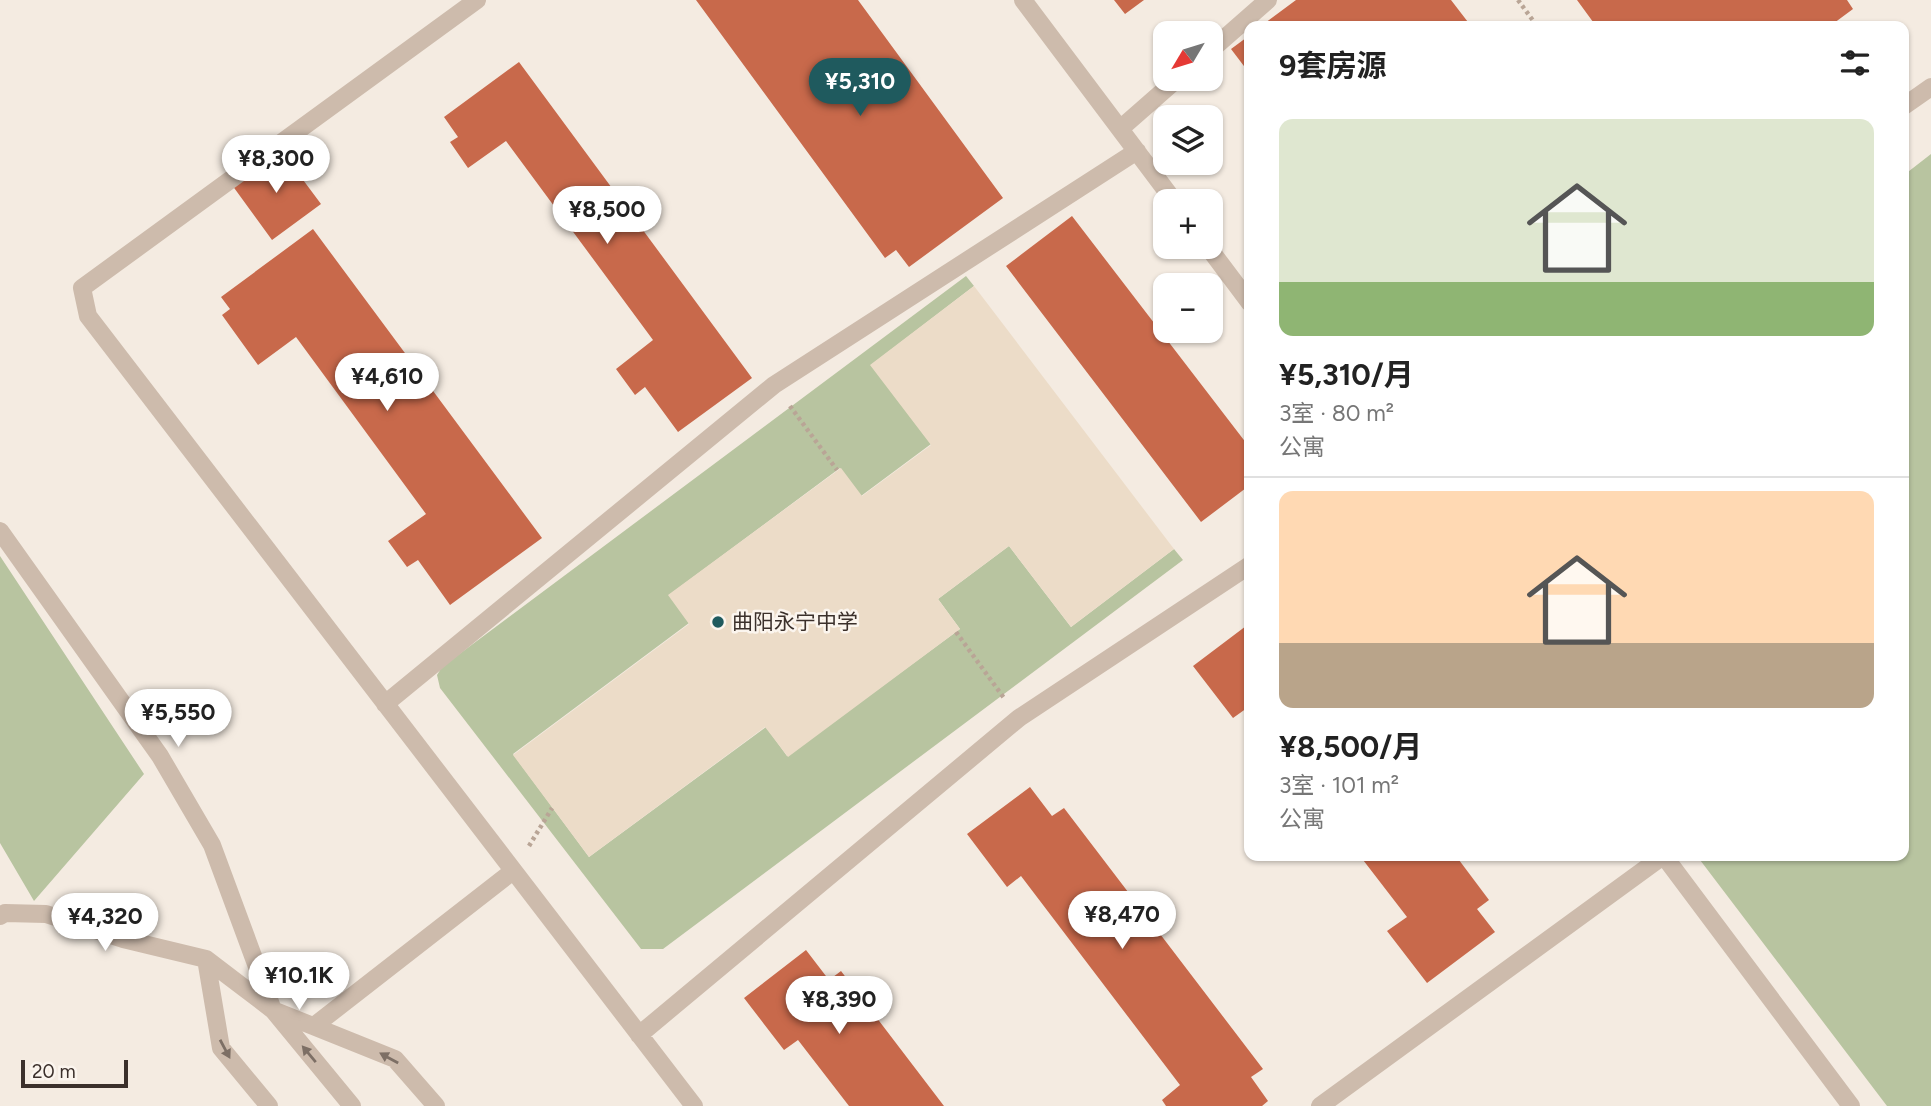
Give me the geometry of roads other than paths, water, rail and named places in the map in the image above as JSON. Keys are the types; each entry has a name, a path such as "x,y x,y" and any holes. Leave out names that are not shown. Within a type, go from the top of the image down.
{"street":[{"path":"477,0 82,288 88,316 694,1106"},
{"path":"1023,0 1165,189"},
{"path":"1244,21 1268,0"},
{"path":"1223,39 1244,21"},
{"path":"1909,103 1931,87"},
{"path":"1120,129 1163,91"},
{"path":"385,704 774,385 1137,151"},
{"path":"1217,259 1244,295"},
{"path":"0,531 160,756 212,845 273,1010 395,1059 436,1106"},
{"path":"639,1035 1019,718 1244,569"},
{"path":"1320,1106 1656,861"},
{"path":"1667,861 1851,1106"},
{"path":"314,1027 513,871"},
{"path":"0,916 5,913 46,914 123,939 206,959 273,1010 352,1106"},
{"path":"206,959 221,1048 269,1106"}],"place":[{"name":"曲阳永宁中学","path":"718,622"}]}
